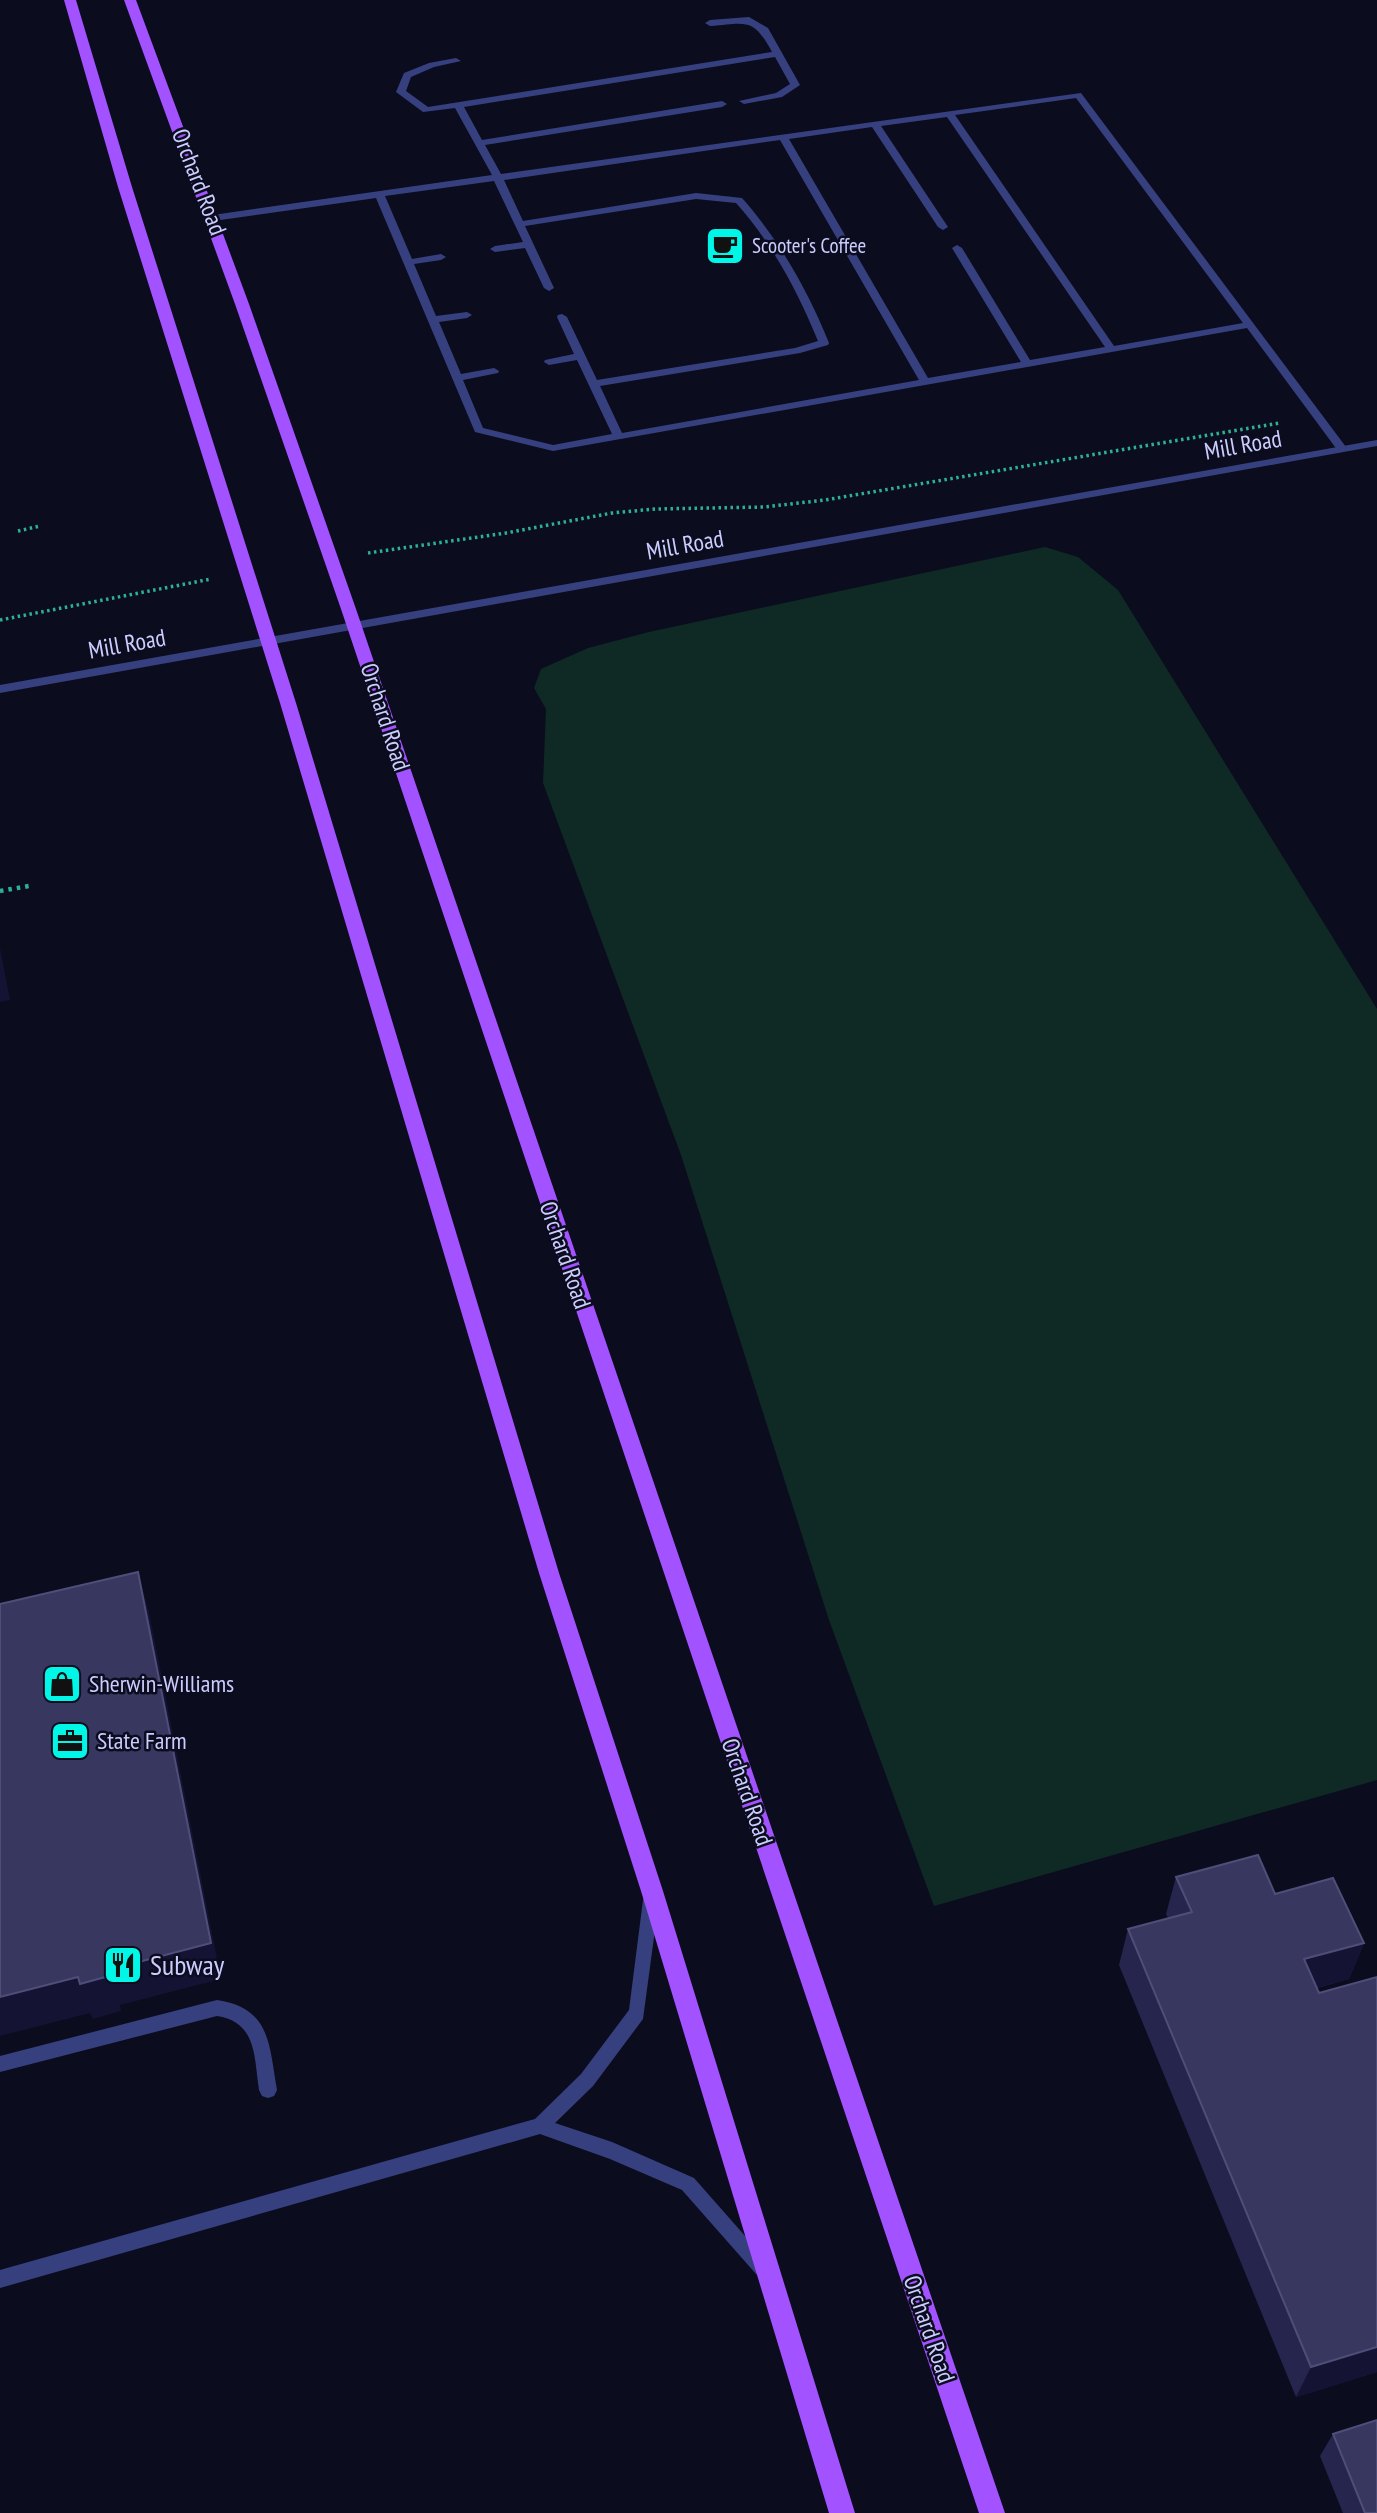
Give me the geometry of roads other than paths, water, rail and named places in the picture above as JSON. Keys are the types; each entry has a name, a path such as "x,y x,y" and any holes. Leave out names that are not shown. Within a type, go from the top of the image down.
{"main road":[{"path":"70,0 125,187 268,640 549,1573 652,1891 842,2513"},
{"name":"Orchard Road","path":"130,0 213,218 355,624 638,1471 992,2513"}],"street":[{"path":"710,23 748,20 765,30 795,85 779,95 744,101"},
{"path":"456,61 432,65 407,75 401,92 426,110 777,54"},
{"path":"213,218 1078,94 1342,449"},
{"path":"479,143 722,104"},
{"path":"458,105 498,178 549,288"},
{"path":"949,113 1112,350"},
{"path":"875,124 943,227"},
{"path":"783,137 925,382"},
{"path":"380,195 479,430 554,448 1248,325"},
{"path":"520,224 696,197 739,200 757,218 816,322 824,343 796,351 594,384"},
{"path":"495,249 529,244"},
{"path":"957,247 1027,364"},
{"path":"409,262 441,257"},
{"path":"433,320 467,315"},
{"path":"562,317 618,436"},
{"path":"549,362 580,356"},
{"path":"457,378 494,371"},
{"name":"Mill Road","path":"0,689 1377,443"},
{"path":"0,2279 540,2126 587,2080 636,2013 652,1891"},
{"path":"0,2064 217,2008 234,2008 250,2019 257,2034 268,2090"},
{"path":"540,2126 612,2151 688,2184 769,2276"}],"place":[{"name":"Scooter's Coffee","path":"725,246"},
{"name":"Sherwin-Williams","path":"62,1684"},
{"name":"State Farm","path":"70,1741"},
{"name":"Subway","path":"123,1965"}]}
